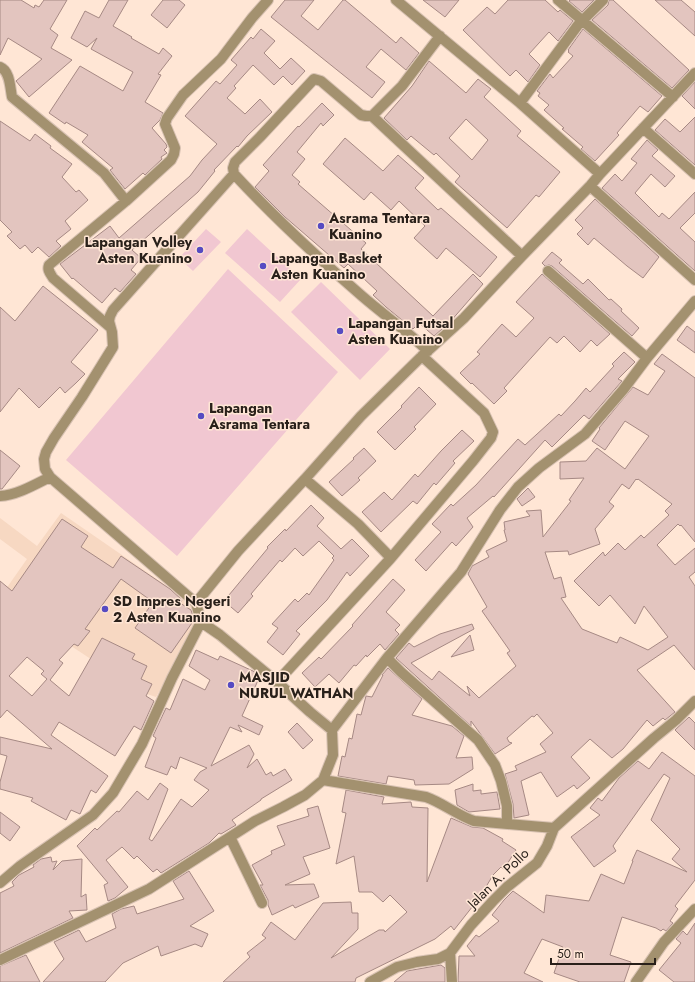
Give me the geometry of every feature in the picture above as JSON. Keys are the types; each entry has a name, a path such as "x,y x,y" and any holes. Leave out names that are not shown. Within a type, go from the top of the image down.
{"street":[{"path":"110,327 53,278 48,270 49,265 126,202 171,160 174,154 174,148 165,124 167,118 183,95 221,59 252,18 268,0"},
{"path":"396,0 520,103 600,174"},
{"path":"558,0 673,97"},
{"path":"520,103 582,21 603,0"},
{"path":"372,116 402,86 440,36"},
{"path":"0,67 4,68 8,76 12,97 104,173 126,202"},
{"path":"196,603 238,551 361,416 425,353 464,318 695,73"},
{"path":"277,682 391,558 473,461 491,438 493,432 484,414 425,353 409,333 362,296 267,209 234,174 233,168 235,162 260,138 314,79 321,81 361,115 372,116 522,256"},
{"path":"643,128 695,174"},
{"path":"234,174 113,310 110,316 113,347 54,438 44,459 45,469 50,478 196,603 201,622 220,635 332,730"},
{"path":"590,186 695,280"},
{"path":"548,271 647,358"},
{"path":"0,960 149,889 254,821 305,795 323,780 333,755 332,730 387,658 461,572 500,510 518,487 539,468 585,434 623,390 647,358 695,301"},
{"path":"0,496 6,496 50,478"},
{"path":"305,479 358,524 391,558"},
{"path":"0,883 20,866 93,815 113,793 142,744 172,678 201,622"},
{"path":"387,658 478,740 495,765 501,781 507,806 507,823"},
{"name":"Jalan A. Pollo","path":"450,953 471,925 493,901 507,887 537,863 547,846 554,828 676,720 695,701"},
{"path":"323,780 426,797 474,821 554,828"},
{"path":"230,837 262,903"},
{"path":"636,982 664,942 695,909"},
{"path":"370,982 397,967 438,959 450,953 452,982"}],"shaded area":[{"name":"Lapangan Volley Asten Kuanino","path":"206,229 221,242 193,271 179,258"},
{"name":"Lapangan Basket Asten Kuanino","path":"247,229 301,279 280,302 225,253"},
{"name":"Lapangan Asrama Tentara","path":"228,269 338,372 177,556 66,460"},
{"name":"Lapangan Futsal Asten Kuanino","path":"321,282 390,349 360,380 291,312"},
{"name":"SD Impres Negeri 2 Asten Kuanino","path":"61,513 193,604 198,614 195,628 156,697 141,692 65,642 1,596 27,559 0,539 0,518 37,546"}],"building":[{"path":"0,0 21,0 34,8 35,5 39,7 44,0 67,0 50,29 58,35 51,48 72,60 29,97 16,81 42,59 8,38 0,55"},
{"path":"109,0 128,0 113,26 159,54 163,48 172,56 158,74 161,75 145,102 163,113 160,120 152,128 166,144 167,147 164,150 167,153 161,157 162,159 145,175 143,173 125,189 110,170 113,168 82,142 88,135 66,122 65,124 49,113 80,66 123,91 133,72 91,49 97,38 87,47 71,38 85,11 99,18"},
{"path":"163,0 179,0 185,5 167,28 151,15"},
{"path":"285,0 314,0 301,16 318,30 343,0 345,0 396,43 401,37 419,53 406,70 381,49 366,67 385,82 372,98 271,17"},
{"path":"423,0 459,0 445,17"},
{"path":"508,0 545,0 558,12 560,10 573,21 558,41 549,32 529,54 540,65 528,82 516,70 510,76 463,30 487,7 495,14"},
{"path":"594,0 582,12 569,1"},
{"path":"609,0 613,0 689,70 672,88 592,20 608,5"},
{"path":"655,0 681,0 695,12 695,36"},
{"path":"261,29 275,41 264,53 280,69 291,58 305,71 292,85 283,76 274,85 253,65 234,86 236,88 227,98 245,114 260,99 272,112 214,170 215,171 198,192 132,250 141,258 131,270 136,274 120,292 115,288 102,303 73,278 72,279 60,264 110,226 119,238 190,176 217,144 185,116 216,81 220,84 237,65 231,60 251,37 253,39"},
{"path":"583,29 662,96 648,112 640,106 617,133 619,135 595,161 581,149 583,147 562,129 564,128 544,110 549,105 538,96 540,93 537,91 550,74 553,78 573,56 568,52 568,50"},
{"path":"429,61 466,93 478,79 491,89 484,97 521,131 517,136 560,172 539,197 536,195 507,228 455,182 460,176 436,153 434,155 411,136 407,140 384,118 412,86","holes":["466,119 488,140 472,160 449,138"]},
{"path":"695,82 695,109 682,96"},
{"path":"322,103 334,115 323,126 321,123 297,152 305,159 292,175 300,182 298,184 366,243 361,249 433,316 473,274 483,284 450,322 434,336 419,323 413,329 386,307 373,295 377,291 348,264 344,268 285,217 255,187 269,171 263,165 298,126 299,127"},
{"path":"695,117 695,165 655,130 665,119 680,132"},
{"path":"0,121 30,141 35,134 51,146 50,148 72,164 62,177 76,192 79,190 88,200 65,221 71,229 56,241 61,246 49,257 38,247 32,253 25,245 20,249 7,236 12,232 0,220"},
{"path":"345,138 383,171 398,155 424,178 415,188 438,210 441,208 497,257 480,277 446,248 437,259 414,238 425,226 399,201 391,210 371,192 364,200 323,164"},
{"path":"647,140 658,150 652,156 675,176 665,187 651,174 635,193 659,217 662,213 669,219 695,192 695,213 680,228 695,242 695,271 602,188 615,174 622,181 637,163 631,159"},
{"path":"595,199 659,257 643,278 594,238 588,245 577,234 583,228 575,220"},
{"path":"552,252 562,260 559,263 583,284 588,279 609,300 611,299 622,309 621,311 639,328 632,336 552,266 545,266 542,263"},
{"path":"542,274 610,334 597,346 591,340 580,352 564,336 557,343 550,337 504,388 507,391 494,404 460,373 480,354 477,352 502,324 516,337 534,318 516,302"},
{"path":"43,286 98,330 71,362 85,374 65,393 60,387 39,408 19,388 0,412 0,307 15,321"},
{"path":"687,326 695,332 695,353 677,340"},
{"path":"624,352 635,362 618,379 622,381 589,419 584,415 552,447 545,440 494,497 493,496 467,518 473,527 456,546 452,542 426,571 415,560 441,532 432,524 451,504 453,506 476,485 518,439 525,445 559,414 561,416 586,388 590,392 614,366 612,364"},
{"path":"662,354 695,378 695,542 681,525 680,526 678,524 657,545 675,565 695,548 695,572 689,577 695,586 695,670 674,645 637,670 675,712 665,720 663,718 653,726 647,720 623,749 612,758 590,739 571,757 590,778 577,789 574,785 557,797 541,772 521,781 529,815 514,818 513,804 505,774 517,770 515,766 546,752 540,744 553,733 537,714 534,717 532,716 507,738 509,742 512,743 495,754 471,721 471,726 396,658 409,643 414,647 440,634 472,624 474,629 411,663 432,680 439,671 470,696 467,686 479,698 516,666 507,653 510,651 482,611 487,607 468,574 472,566 489,557 486,551 507,541 504,530 504,522 530,516 526,511 541,510 543,537 571,501 569,500 584,478 560,479 560,462 586,461 597,448 625,469 649,436 625,421 605,450 592,441 600,429 599,428 633,387 648,395 665,371 654,364","holes":["636,479 638,479 672,504 665,511 669,515 644,538 641,535 625,550 618,543 605,556 603,552 574,581 599,606 610,595 635,624 644,606 668,637 648,650 620,637 617,643 582,629 561,598 566,597 561,577 554,579 545,552 568,551 569,555 600,544 595,529 614,506 609,502 622,484 629,489"]},
{"path":"419,387 436,404 414,427 416,429 395,450 377,432 402,407 401,406"},
{"path":"462,430 474,441 453,461 455,463 436,485 434,483 417,504 413,501 381,532 362,512 384,492 392,500 415,474 418,477"},
{"path":"364,448 376,461 358,478 360,480 342,496 329,482"},
{"path":"0,450 20,466 2,489 0,489"},
{"path":"528,488 535,497 522,506 517,499"},
{"path":"311,505 324,518 317,526 341,549 352,539 369,556 350,576 347,572 327,600 296,631 300,634 283,655 267,642 278,628 272,624 295,599 298,602 307,593 309,595 334,560 332,558 334,556 319,541 303,556 295,548 282,562 280,560 251,594 253,596 238,613 224,601 268,548 267,547 285,529 286,531"},
{"path":"62,519 88,536 81,547 113,568 121,556 170,589 182,600 180,603 191,610 194,620 171,653 135,628 153,602 121,579 85,629 90,631 78,646 74,644 59,660 63,663 50,680 69,696 102,638 135,654 132,659 147,666 141,679 152,684 146,696 154,701 141,730 134,726 115,756 59,722 51,735 108,776 96,793 91,790 80,814 71,810 66,820 31,801 33,798 0,789 0,782 7,756 0,754 0,737 52,749 7,710 0,718 0,581 12,591","holes":["27,657 44,671 41,674 47,679 32,696 9,676"]},
{"path":"393,579 405,590 386,612 400,625 395,630 399,634 385,650 380,644 367,657 366,655 356,666 354,665 339,683 329,674 315,687 302,673 319,657 321,659 353,626 352,625"},
{"path":"470,635 474,650 451,657"},
{"path":"196,650 218,660 220,656 253,671 260,676 242,716 263,726 259,735 238,725 242,732 230,727 211,766 249,745 254,754 247,768 257,759 266,775 271,772 273,776 285,769 292,780 261,799 232,820 236,825 221,834 219,833 209,843 161,873 157,869 153,872 137,856 134,859 122,847 106,860 128,887 115,898 108,901 104,885 108,883 77,846 95,828 97,830 117,811 119,812 137,791 148,800 160,783 168,789 149,839 152,841 181,799 192,807 209,790 194,780 200,772 207,768 180,757 176,769 171,766 167,775 145,767 156,738 153,736 166,708 170,710 183,679 205,690 210,680 189,666"},
{"path":"388,668 422,699 412,715 452,726 464,736 456,758 472,757 473,769 449,784 415,785 414,780 388,776 386,784 338,776 342,756 345,757 349,738 352,739 357,714 361,715 366,696 372,697 382,675"},
{"path":"689,717 695,723 695,750 675,730"},
{"path":"297,723 313,740 303,749 288,732"},
{"path":"662,752 695,776 695,880 675,906 678,909 670,921 673,923 666,931 663,929 661,931 622,917 610,955 631,962 624,982 580,982 554,973 563,947 542,939 524,973 543,982 458,982 459,956 475,956 467,946 476,935 479,937 499,921 492,915 513,891 544,913 546,895 589,901 601,874 624,884 637,850 687,872 672,859 680,849 651,820 670,778 664,774 613,846 616,851 594,867 571,837 600,815 590,808 598,798 602,801 619,778 638,761 649,769"},
{"path":"473,784 473,791 481,790 481,794 497,792 500,809 469,812 457,805 455,790"},
{"path":"346,790 384,797 382,804 411,802 412,807 428,808 427,882 451,818 472,827 483,828 503,839 502,841 516,850 504,869 501,867 493,875 480,897 454,930 451,926 435,939 356,978 355,982 223,982 250,957 247,953 266,938 262,935 271,922 295,940 323,903 351,902 352,913 358,913 358,929 331,958 379,930 384,930 385,932 407,912 390,895 383,902 372,892 359,892 354,856 336,864 346,813 342,812"},
{"path":"318,806 330,848 303,857 310,874 285,885 314,884 319,897 295,908 293,905 272,915 268,905 268,900 260,885 263,885 252,865 272,854 271,851 285,845 277,826 309,816 307,809"},
{"path":"0,812 20,827 10,841 0,833"},
{"path":"51,857 52,862 57,861 53,870 62,861 82,859 81,897 86,894 87,910 69,911 73,918 0,953 0,893 14,886 12,882 19,875 34,867 33,865 41,859"},
{"path":"189,871 214,911 190,926 208,934 202,947 195,944 161,956 158,946 123,963 105,982 43,982 64,959 54,942 79,930 86,942 116,928 112,914 121,909 134,906 137,914 184,899 173,881"},
{"path":"695,923 695,982 674,982 659,970 681,943 676,939 683,931 687,935"},
{"path":"26,955 40,982 0,982 0,966"},
{"path":"441,965 445,968 445,982 394,982 407,971"}],"place":[{"name":"Asrama Tentara Kuanino","path":"321,226"},
{"name":"Lapangan Volley Asten Kuanino","path":"200,250"},
{"name":"Lapangan Basket Asten Kuanino","path":"263,266"},
{"name":"Lapangan Futsal Asten Kuanino","path":"340,331"},
{"name":"Lapangan Asrama Tentara","path":"201,416"},
{"name":"SD Impres Negeri 2 Asten Kuanino","path":"105,609"},
{"name":"MASJID NURUL WATHAN","path":"231,685"}]}
